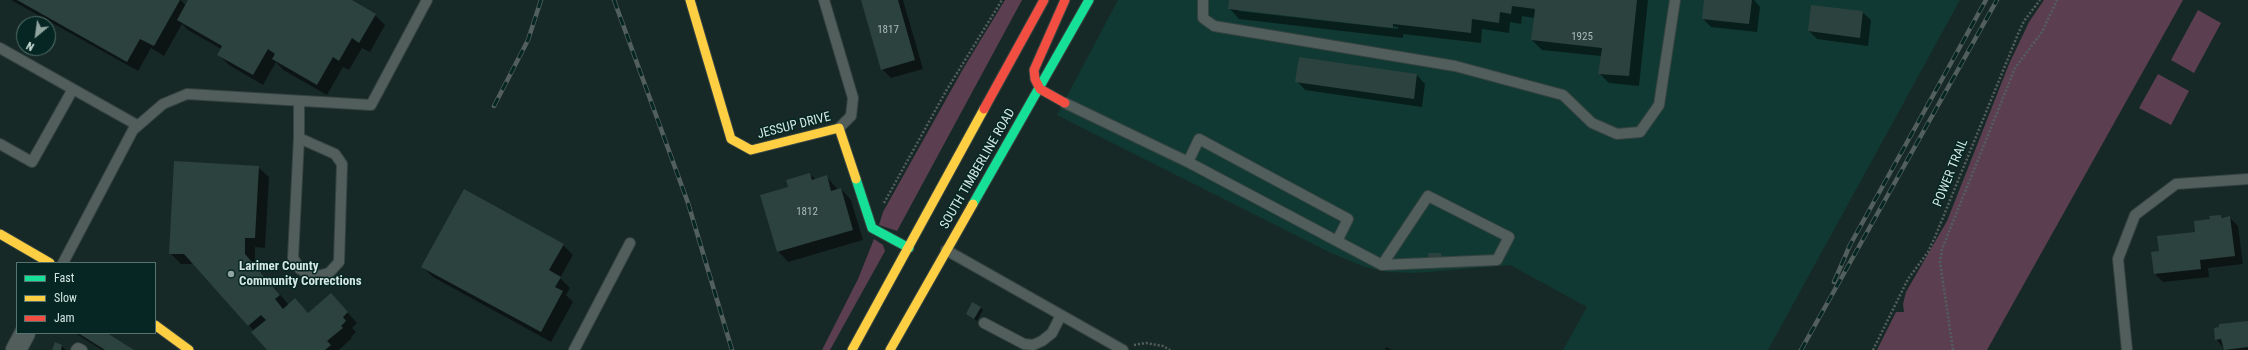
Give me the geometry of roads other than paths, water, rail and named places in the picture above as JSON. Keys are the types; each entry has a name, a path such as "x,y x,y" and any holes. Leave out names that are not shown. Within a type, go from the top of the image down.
{"main road":[{"name":"JESSUP DRIVE","path":"690,0 731,139 751,150 839,128 872,228 909,248"},
{"name":"SOUTH TIMBERLINE ROAD","path":"852,350 1044,0"},
{"path":"1065,0 1036,62 1035,78 1040,89 1065,103"},
{"name":"SOUTH TIMBERLINE ROAD","path":"890,350 946,250 1040,89 1089,0"},
{"path":"0,234 48,262"},
{"path":"156,326 189,350"}],"street":[{"path":"16,350 24,334"}],"lane":[{"path":"63,262 137,125 162,104 187,94 371,105 427,0"},
{"path":"824,0 853,98 851,116 839,128"},
{"path":"1203,0 1203,18 1214,26 1456,66 1563,95 1592,123 1618,134 1640,132 1659,105 1675,0"},
{"path":"0,48 137,125"},
{"path":"0,144 32,162 73,89"},
{"path":"299,101 299,138 293,258 300,269 314,277 329,274 339,262 342,164 335,154 299,138"},
{"path":"1065,103 1188,162 1382,265 1497,260 1509,236 1428,196 1382,265"},
{"path":"1188,162 1199,139 1348,218 1336,241"},
{"path":"2127,350 2118,259 2135,215 2176,184 2248,179"},
{"path":"574,350 630,243"},
{"path":"946,250 1120,349"},
{"path":"984,323 1024,344 1033,345 1042,341 1052,333 1061,316"},
{"path":"76,350 78,348 82,350"}],"railway":[{"path":"494,106 528,40 541,0"},
{"path":"614,0 688,203 732,350"},
{"path":"1834,282 1850,245 1986,0"},
{"path":"1801,350 1997,0"}],"place":[{"name":"Larimer County Community Corrections","path":"231,274"}]}
